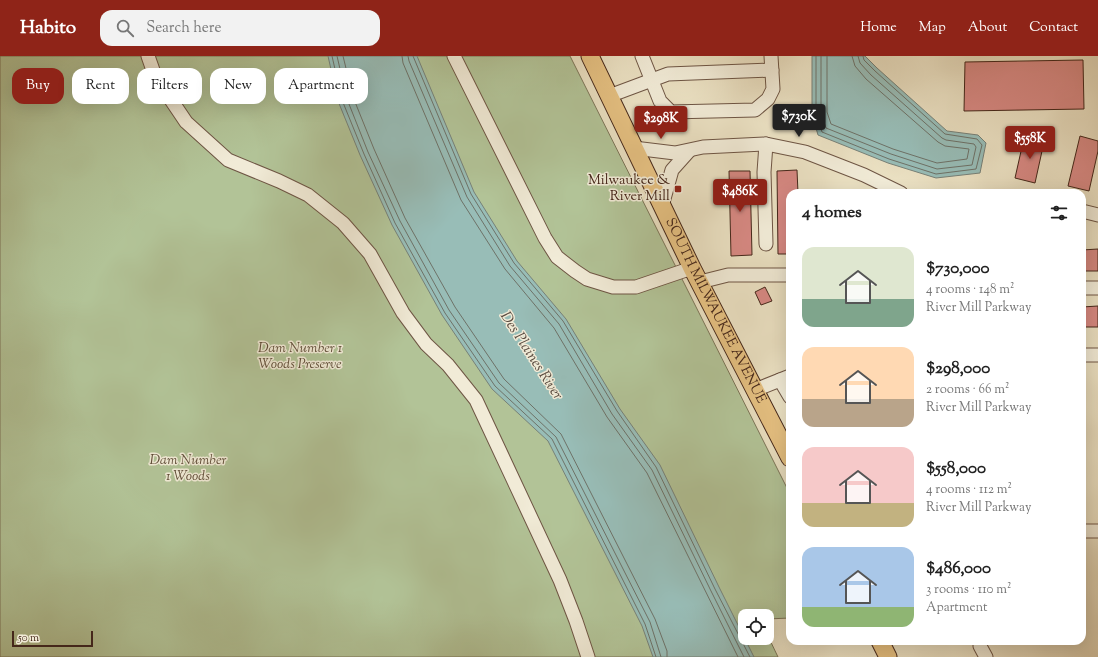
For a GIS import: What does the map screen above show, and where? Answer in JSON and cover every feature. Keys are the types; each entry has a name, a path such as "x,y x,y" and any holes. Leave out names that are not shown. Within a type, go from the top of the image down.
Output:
{"main road":[{"name":"SOUTH MILWAUKEE AVENUE","path":"590,56 696,275 786,450"},
{"path":"882,645 888,657"}],"street":[{"path":"148,56 154,76 186,122 228,160 308,195 343,223 370,254 403,313 426,344 448,365 476,400 556,573 576,621 588,657"},
{"path":"454,56 545,238 558,257 587,279 613,287 636,287 696,275 786,275"},
{"path":"642,56 660,101 671,112 755,110 768,99 773,89 771,56"},
{"path":"609,96 651,79 668,74 772,70"},
{"path":"634,148 675,153 703,147 766,144 805,152 864,175 893,189"},
{"path":"766,144 764,172 766,244"},
{"path":"662,206 672,170 689,150"},
{"path":"1086,212 1098,215"},
{"path":"1086,288 1098,288"},
{"path":"1086,355 1098,355"},
{"path":"755,390 785,378"},
{"path":"1086,531 1098,531"}],"green space":[{"name":"Dam Number 1 Woods Preserve","path":"0,56 570,56 786,486 786,618 774,619 774,609 738,609 738,645 772,645 778,657 0,657"}],"water":[{"name":"Des Plaines River","path":"328,56 417,56 474,192 517,261 566,319 620,409 660,465 738,625 738,645 748,645 754,657 653,657 642,626 548,441 492,389 442,315 392,225 360,155 339,104 368,104 368,68 331,68"},
{"path":"812,56 865,56 947,131 978,135 986,143 980,173 936,178 888,163 818,135 812,114"}],"building":[{"path":"1083,60 1084,109 964,111 965,62"},
{"path":"1080,136 1098,141 1098,151 1089,191 1086,189 1068,186"},
{"path":"1024,138 1044,142 1035,183 1015,178"},
{"path":"797,170 798,189 786,189 786,254 778,254 777,171"},
{"path":"729,171 750,171 752,255 731,256"},
{"path":"1098,249 1098,271 1086,271 1086,250"},
{"path":"765,287 772,301 761,305 755,292"},
{"path":"1098,306 1098,327 1086,327 1086,307"}],"place":[{"name":"Milwaukee & River Mill","path":"678,189"}],"park label":[{"name":"Dam Number 1 Woods","path":"188,470"}]}
